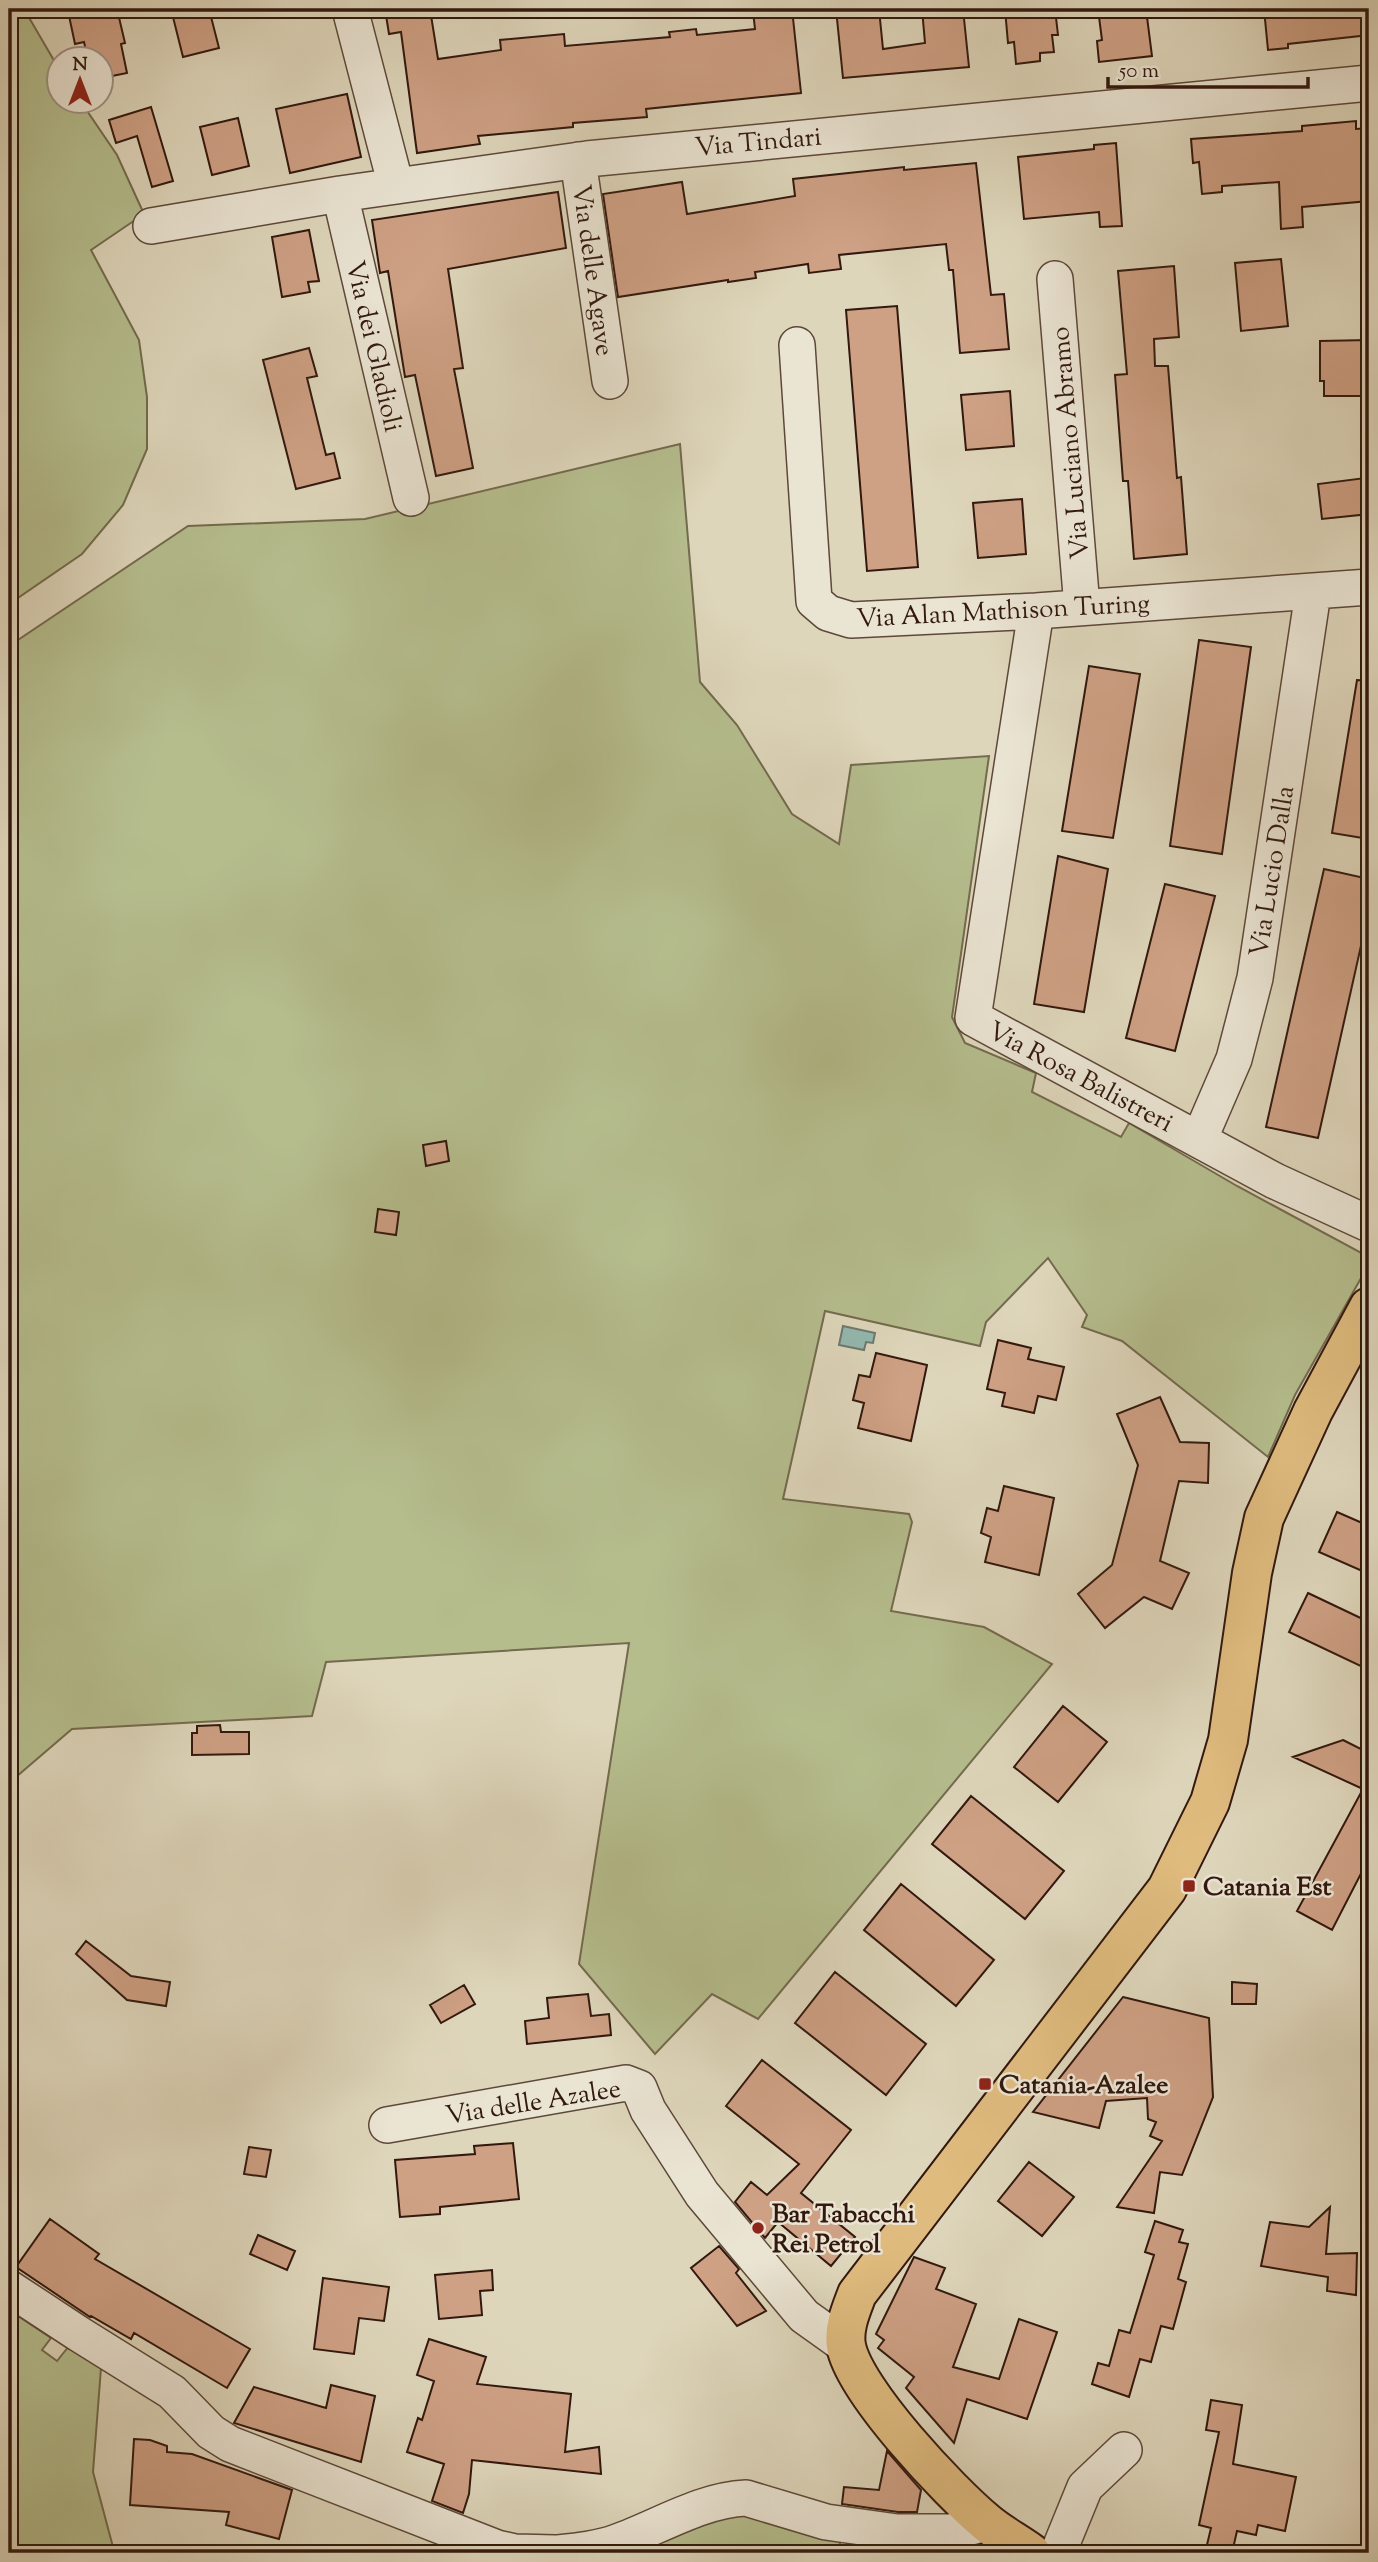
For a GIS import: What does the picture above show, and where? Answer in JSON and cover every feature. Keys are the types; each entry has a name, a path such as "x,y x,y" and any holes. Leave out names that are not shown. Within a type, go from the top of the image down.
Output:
{"main road":[{"path":"1031,2553 987,2523 918,2453 878,2404 855,2368 846,2346 847,2320 858,2294 1167,1889 1210,1802 1228,1740 1252,1573 1264,1518 1313,1411 1369,1307"}],"street":[{"path":"350,9 396,186"},
{"name":"Via Tindari","path":"151,226 340,194 578,160 1369,83"},
{"name":"Via delle Agave","path":"578,160 610,380"},
{"name":"Via dei Gladioli","path":"340,194 411,498"},
{"name":"Via Luciano Abramo","path":"1055,279 1082,607"},
{"name":"Via Alan Mathison Turing","path":"797,345 814,601 828,613 851,620 1036,611 1369,587"},
{"name":"Via Lucio Dalla","path":"1199,1140 1234,1059 1255,978 1312,593"},
{"name":"Via Rosa Balistreri","path":"1036,611 973,1018 1275,1181 1369,1224"},
{"name":"Via delle Azalee","path":"387,2125 626,2083 639,2088 648,2110 702,2194 804,2316 846,2346"},
{"path":"9,2288 172,2392 211,2432 230,2444 515,2552 556,2553 613,2543 709,2504 730,2499 747,2498 846,2526 897,2532 950,2532 987,2523"},
{"path":"1058,2553 1085,2487 1124,2450"}],"green space":[{"path":"9,9 24,9 46,47 46,116 91,116 117,155 144,214 91,250 139,340 147,397 147,449 123,505 82,554 9,604"},
{"path":"680,444 700,682 737,725 792,814 839,844 851,765 989,756 952,1017 965,1043 1036,1073 1032,1092 1121,1137 1129,1123 1237,1186 1369,1257 1369,1264 1295,1395 1268,1457 1122,1341 1082,1327 1087,1315 1048,1258 986,1322 980,1346 825,1311 783,1499 909,1514 912,1522 891,1611 984,1627 1052,1664 758,2019 712,1994 655,2054 579,1964 629,1643 326,1662 312,1716 72,1729 9,1783 9,646 188,526 365,519"},
{"path":"9,2310 51,2338 42,2350 57,2361 69,2346 101,2368 93,2472 113,2547 137,2553 9,2553"},
{"path":"739,2512 838,2539 844,2553 632,2553 714,2518"}],"water":[{"path":"843,1326 875,1333 873,1343 866,1342 864,1350 839,1345"}],"building":[{"path":"117,9 125,43 121,44 127,73 116,75 116,46 85,46 84,42 75,44 68,11"},
{"path":"171,9 209,9 219,48 183,57"},
{"path":"385,9 430,9 438,59 501,50 500,40 564,34 565,46 670,37 669,32 696,29 697,35 755,29 753,11 792,9 801,93 646,109 647,117 573,123 573,127 478,136 480,144 417,153 401,32 389,34"},
{"path":"836,9 879,9 883,49 925,43 922,9 963,9 969,67 843,78"},
{"path":"1005,9 1055,9 1058,35 1052,35 1054,52 1040,53 1040,61 1016,64 1014,42 1008,43"},
{"path":"1098,9 1146,9 1152,56 1099,62 1097,41 1102,40"},
{"path":"1264,9 1369,9 1369,35 1288,44 1288,48 1268,50"},
{"path":"347,94 361,157 290,173 276,109"},
{"path":"151,107 173,181 152,187 137,136 116,143 109,120"},
{"path":"238,118 249,166 212,175 200,127"},
{"path":"1356,121 1356,129 1369,128 1369,201 1302,207 1303,227 1281,229 1279,182 1222,186 1222,192 1202,194 1199,162 1193,163 1191,139 1302,131 1302,126"},
{"path":"1116,143 1122,226 1100,227 1099,212 1024,219 1018,157 1094,149 1094,145"},
{"path":"976,163 991,295 1004,294 1009,349 960,353 953,270 949,270 946,244 839,255 841,269 809,273 808,264 755,272 756,278 618,297 603,194 682,182 687,214 795,196 793,179 904,167 904,170"},
{"path":"558,192 566,248 448,269 463,368 454,369 473,468 436,476 415,375 405,377 388,271 380,273 372,220"},
{"path":"309,230 319,281 308,282 310,292 282,297 272,237"},
{"path":"1281,259 1288,326 1241,331 1235,263"},
{"path":"1174,266 1179,337 1154,339 1155,366 1168,366 1177,478 1181,477 1187,554 1134,559 1128,481 1123,481 1115,375 1127,374 1118,271"},
{"path":"897,306 918,567 867,571 846,310"},
{"path":"1369,340 1369,396 1324,396 1324,381 1320,381 1320,341"},
{"path":"309,348 317,376 307,378 326,455 334,453 340,478 296,489 263,360"},
{"path":"1010,391 1014,446 966,450 961,395"},
{"path":"1365,478 1369,514 1322,519 1318,484"},
{"path":"1022,499 1026,554 978,558 973,503"},
{"path":"1199,640 1251,647 1222,854 1170,846"},
{"path":"1089,666 1140,674 1113,838 1062,831"},
{"path":"1357,680 1369,681 1369,839 1332,833"},
{"path":"1058,856 1108,869 1084,1012 1034,1004"},
{"path":"1324,869 1369,879 1369,910 1318,1138 1266,1127"},
{"path":"1165,884 1215,896 1175,1051 1126,1038"},
{"path":"446,1141 449,1161 426,1166 423,1145"},
{"path":"378,1209 399,1212 396,1235 375,1232"},
{"path":"998,1340 1031,1348 1028,1359 1064,1367 1056,1400 1038,1396 1034,1413 1002,1406 1005,1393 987,1389"},
{"path":"876,1353 927,1365 911,1441 858,1428 864,1403 853,1400 859,1375 870,1377"},
{"path":"1160,1397 1180,1442 1209,1443 1208,1483 1179,1481 1160,1561 1189,1573 1172,1609 1144,1597 1105,1628 1078,1594 1112,1565 1138,1465 1117,1414"},
{"path":"1004,1486 1054,1498 1039,1575 985,1562 991,1537 981,1533 987,1508 998,1511"},
{"path":"1337,1512 1369,1526 1369,1574 1319,1552"},
{"path":"1308,1593 1369,1622 1369,1670 1289,1632"},
{"path":"1063,1706 1107,1742 1058,1802 1014,1767"},
{"path":"220,1725 221,1732 249,1732 249,1754 192,1755 192,1733 197,1733 197,1726"},
{"path":"1343,1740 1369,1753 1369,1858 1332,1930 1297,1911 1363,1789 1293,1757"},
{"path":"971,1796 1064,1871 1025,1919 932,1844"},
{"path":"901,1884 994,1960 956,2006 864,1930"},
{"path":"86,1941 131,1976 170,1982 166,2006 127,2000 76,1954"},
{"path":"835,1972 926,2044 886,2095 795,2023"},
{"path":"1232,1982 1257,1984 1256,2004 1232,2004"},
{"path":"464,1985 475,2004 441,2023 430,2005"},
{"path":"588,1994 591,2016 609,2014 611,2035 527,2044 525,2021 549,2018 547,1998"},
{"path":"1123,1997 1209,2018 1213,2097 1182,2175 1160,2172 1154,2213 1117,2207 1162,2141 1150,2136 1156,2122 1148,2119 1147,2098 1106,2101 1099,2128 1033,2112"},
{"path":"762,2060 851,2130 801,2193 855,2237 831,2266 778,2222 765,2238 735,2202 751,2182 767,2195 799,2164 726,2106"},
{"path":"513,2143 519,2199 440,2207 440,2214 400,2217 395,2160 475,2154 474,2146"},
{"path":"249,2147 271,2150 266,2177 244,2174"},
{"path":"1029,2162 1074,2197 1042,2236 998,2201"},
{"path":"1330,2207 1326,2254 1357,2253 1356,2295 1327,2291 1328,2277 1261,2266 1270,2222 1309,2227"},
{"path":"50,2219 99,2254 95,2259 250,2349 227,2388 134,2333 131,2339 90,2317 16,2267"},
{"path":"1155,2221 1183,2230 1179,2242 1188,2244 1178,2279 1186,2282 1173,2329 1161,2326 1151,2362 1140,2359 1129,2397 1092,2384 1098,2363 1109,2366 1119,2330 1130,2333 1154,2255 1145,2252"},
{"path":"258,2235 295,2251 287,2270 250,2254"},
{"path":"719,2246 739,2269 736,2273 766,2311 737,2326 691,2268"},
{"path":"914,2257 945,2268 936,2289 976,2304 953,2367 999,2379 1019,2319 1057,2332 1027,2419 967,2399 954,2443 906,2388 914,2377 878,2348 884,2340 876,2334"},
{"path":"492,2270 493,2290 480,2291 482,2315 439,2319 435,2275"},
{"path":"323,2278 389,2287 384,2321 359,2318 354,2354 314,2349"},
{"path":"429,2339 486,2357 477,2384 571,2394 565,2452 599,2447 601,2474 472,2460 469,2494 463,2513 432,2501 444,2464 407,2452 418,2418 422,2420 434,2381 417,2375"},
{"path":"331,2385 375,2396 361,2462 234,2423 254,2387 326,2408"},
{"path":"1211,2400 1242,2405 1233,2464 1296,2477 1285,2531 1258,2525 1256,2535 1237,2531 1232,2553 1206,2549 1211,2528 1199,2525 1219,2432 1206,2430"},
{"path":"134,2439 150,2440 167,2446 167,2452 192,2454 292,2490 279,2539 226,2525 229,2512 130,2505"},
{"path":"887,2451 921,2490 917,2512 842,2504 844,2487 879,2490"}],"place":[{"name":"Catania Est","path":"1189,1886"},
{"name":"Catania-Azalee","path":"985,2084"},
{"name":"Bar Tabacchi Rei Petrol","path":"758,2228"}]}
